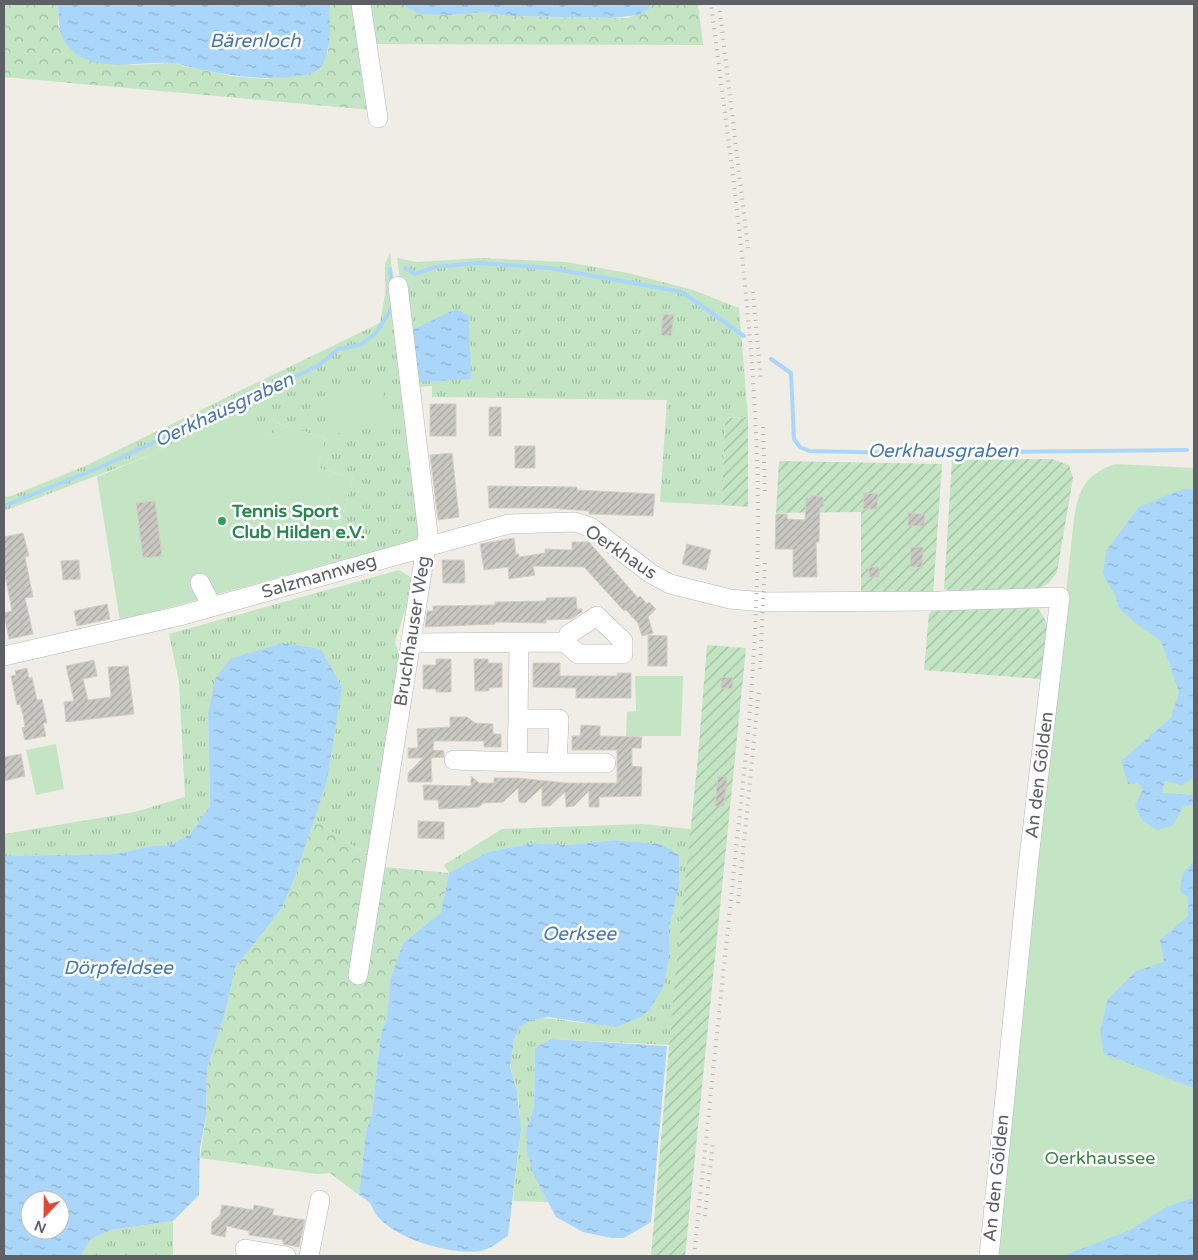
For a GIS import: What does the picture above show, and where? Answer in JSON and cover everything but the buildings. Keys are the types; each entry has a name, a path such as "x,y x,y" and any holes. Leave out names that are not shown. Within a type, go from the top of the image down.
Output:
{"street":[{"path":"361,4 378,118"},
{"name":"Bruchhauser Weg","path":"358,975 428,534 398,286"},
{"name":"Oerkhaus","path":"426,546 509,524 575,522 590,527 650,573 670,584 703,593 756,602"},
{"name":"Salzmannweg","path":"4,656 121,631 426,546"},
{"path":"200,583 212,607"},
{"name":"An den Gölden","path":"756,602 939,601 1060,597 1030,858 989,1256"},
{"path":"411,642 565,642"},
{"path":"517,762 519,643"},
{"path":"518,719 558,719 557,763"},
{"path":"454,760 606,763"},
{"path":"309,1256 320,1200"},
{"path":"245,1249 286,1256"}],"green space":[{"path":"4,4 58,4 58,26 79,56 88,59 134,65 171,63 231,76 266,79 315,72 328,52 330,4 405,4 406,7 452,15 485,12 507,16 628,18 649,9 650,4 698,4 703,45 374,44 372,110 4,77"},
{"path":"390,253 423,533 417,543 328,564 353,478 318,468 325,438 277,423 273,435 241,427 233,413 148,456 4,511 4,497 11,496 85,466 380,323 385,295 385,264"},
{"path":"397,258 416,262 481,258 566,262 628,273 693,290 739,308 748,417 725,418 722,505 660,502 667,400 432,397 432,386 415,387"},
{"path":"381,384 390,423 331,435 323,396"},
{"name":"Tennis Sport Club Hilden e.V.","path":"233,413 242,427 273,435 277,423 325,438 318,468 353,478 328,564 120,621 97,477 148,456"},
{"path":"748,417 748,507 722,505 725,418"},
{"path":"1052,459 1069,465 1073,478 1057,572 1049,583 1036,590 951,591 944,589 952,460"},
{"path":"779,461 942,464 933,595 861,596 861,512 776,513"},
{"name":"Oerkhaussee","path":"1116,464 1194,468 1194,1256 996,1256 1074,518 1078,499 1086,483 1097,472"},
{"path":"399,570 415,580 395,642 401,660 371,858 314,819 327,781 332,748 208,715 210,806 190,834 168,846 152,846 116,854 4,856 4,834 135,812 185,797 179,682 169,634"},
{"path":"1038,608 1049,626 1044,676 1040,679 924,670 929,613 935,610"},
{"path":"707,645 746,648 685,1256 651,1256 673,1000 698,757"},
{"path":"635,676 683,676 681,736 626,736 627,712 636,711"},
{"path":"56,744 64,789 36,795 26,750"},
{"path":"314,819 384,867 449,873 441,912 403,943 390,980 387,1017 381,1033 372,1114 366,1131 359,1195 330,1173 317,1174 200,1158 206,1116 207,1069 225,1013 235,968 282,908 295,877"},
{"path":"642,824 691,829 669,1045 551,1039 535,1048 534,1108 526,1130 533,1174 548,1202 513,1201 520,1118 516,1085 511,1065 517,1031 533,1019 550,1018 585,1023 669,957 669,928 660,844 614,840 568,845 533,843 488,852 449,873 444,865 502,829"},
{"path":"173,1221 173,1256 81,1256 90,1240 110,1230"}],"water":[{"name":"Bärenloch","path":"58,4 330,4 328,48 323,64 318,70 308,74 285,77 261,78 238,76 173,63 98,63 76,54 66,44 61,32"},
{"path":"405,4 650,4 649,9 639,15 611,18 507,16 485,12 452,15 421,14 406,7"},
{"path":"456,309 469,316 471,379 417,382 410,331"},
{"path":"1182,489 1194,490 1194,777 1182,785 1165,781 1162,793 1194,795 1194,804 1183,807 1172,826 1157,830 1142,820 1135,805 1143,789 1138,783 1128,784 1121,761 1171,718 1179,692 1161,641 1134,622 1119,608 1116,597 1103,574 1106,551 1139,507"},
{"name":"Dörpfeldsee","path":"282,643 321,649 342,687 327,781 295,877 282,908 235,968 225,1013 207,1069 206,1116 200,1148 199,1195 173,1221 110,1230 90,1240 81,1256 4,1256 4,856 116,854 152,846 168,846 190,834 210,806 208,715 215,679 230,659"},
{"name":"Oerksee","path":"614,840 660,844 679,855 679,885 669,928 669,957 664,986 650,1009 641,1017 616,1027 548,1017 529,1021 519,1028 514,1040 510,1067 517,1091 521,1129 508,1236 484,1250 469,1252 440,1248 398,1233 378,1217 370,1203 359,1195 366,1131 372,1114 381,1033 387,1017 390,980 403,943 441,912 449,873 488,852 533,843 568,845"},
{"path":"1194,861 1194,1088 1104,1054 1100,1032 1107,1000 1136,971 1164,962 1160,940 1188,916 1188,897 1180,891 1183,873"},
{"path":"551,1039 667,1046 651,1222 624,1238 612,1238 583,1232 556,1217 533,1174 527,1151 526,1130 534,1108 535,1048"},
{"name":"Oerkhaussee","path":"1194,1198 1194,1256 1063,1256 1130,1230 1168,1206"}],"waterway":[{"name":"Oerkhausgraben","path":"405,268 415,274 435,267 478,263 550,268 682,292 744,336"},
{"name":"Oerkhausgraben","path":"390,269 392,284"},
{"name":"Oerkhausgraben","path":"4,506 103,466 318,366 338,349 360,345 376,333 393,306"},
{"name":"Oerkhausgraben","path":"771,359 791,373 794,439 800,447 809,451 906,453 1187,450"}],"railway":[{"path":"694,1256 748,734 758,548 756,436 749,327 738,219 711,4"},
{"path":"719,4 748,248"},
{"path":"753,292 761,382"},
{"path":"763,427 765,494"},
{"path":"760,669 765,562"},
{"path":"738,903 759,689"},
{"path":"705,1216 713,1142"}],"place":[{"name":"Tennis Sport Club Hilden e.V.","path":"222,521"}]}
